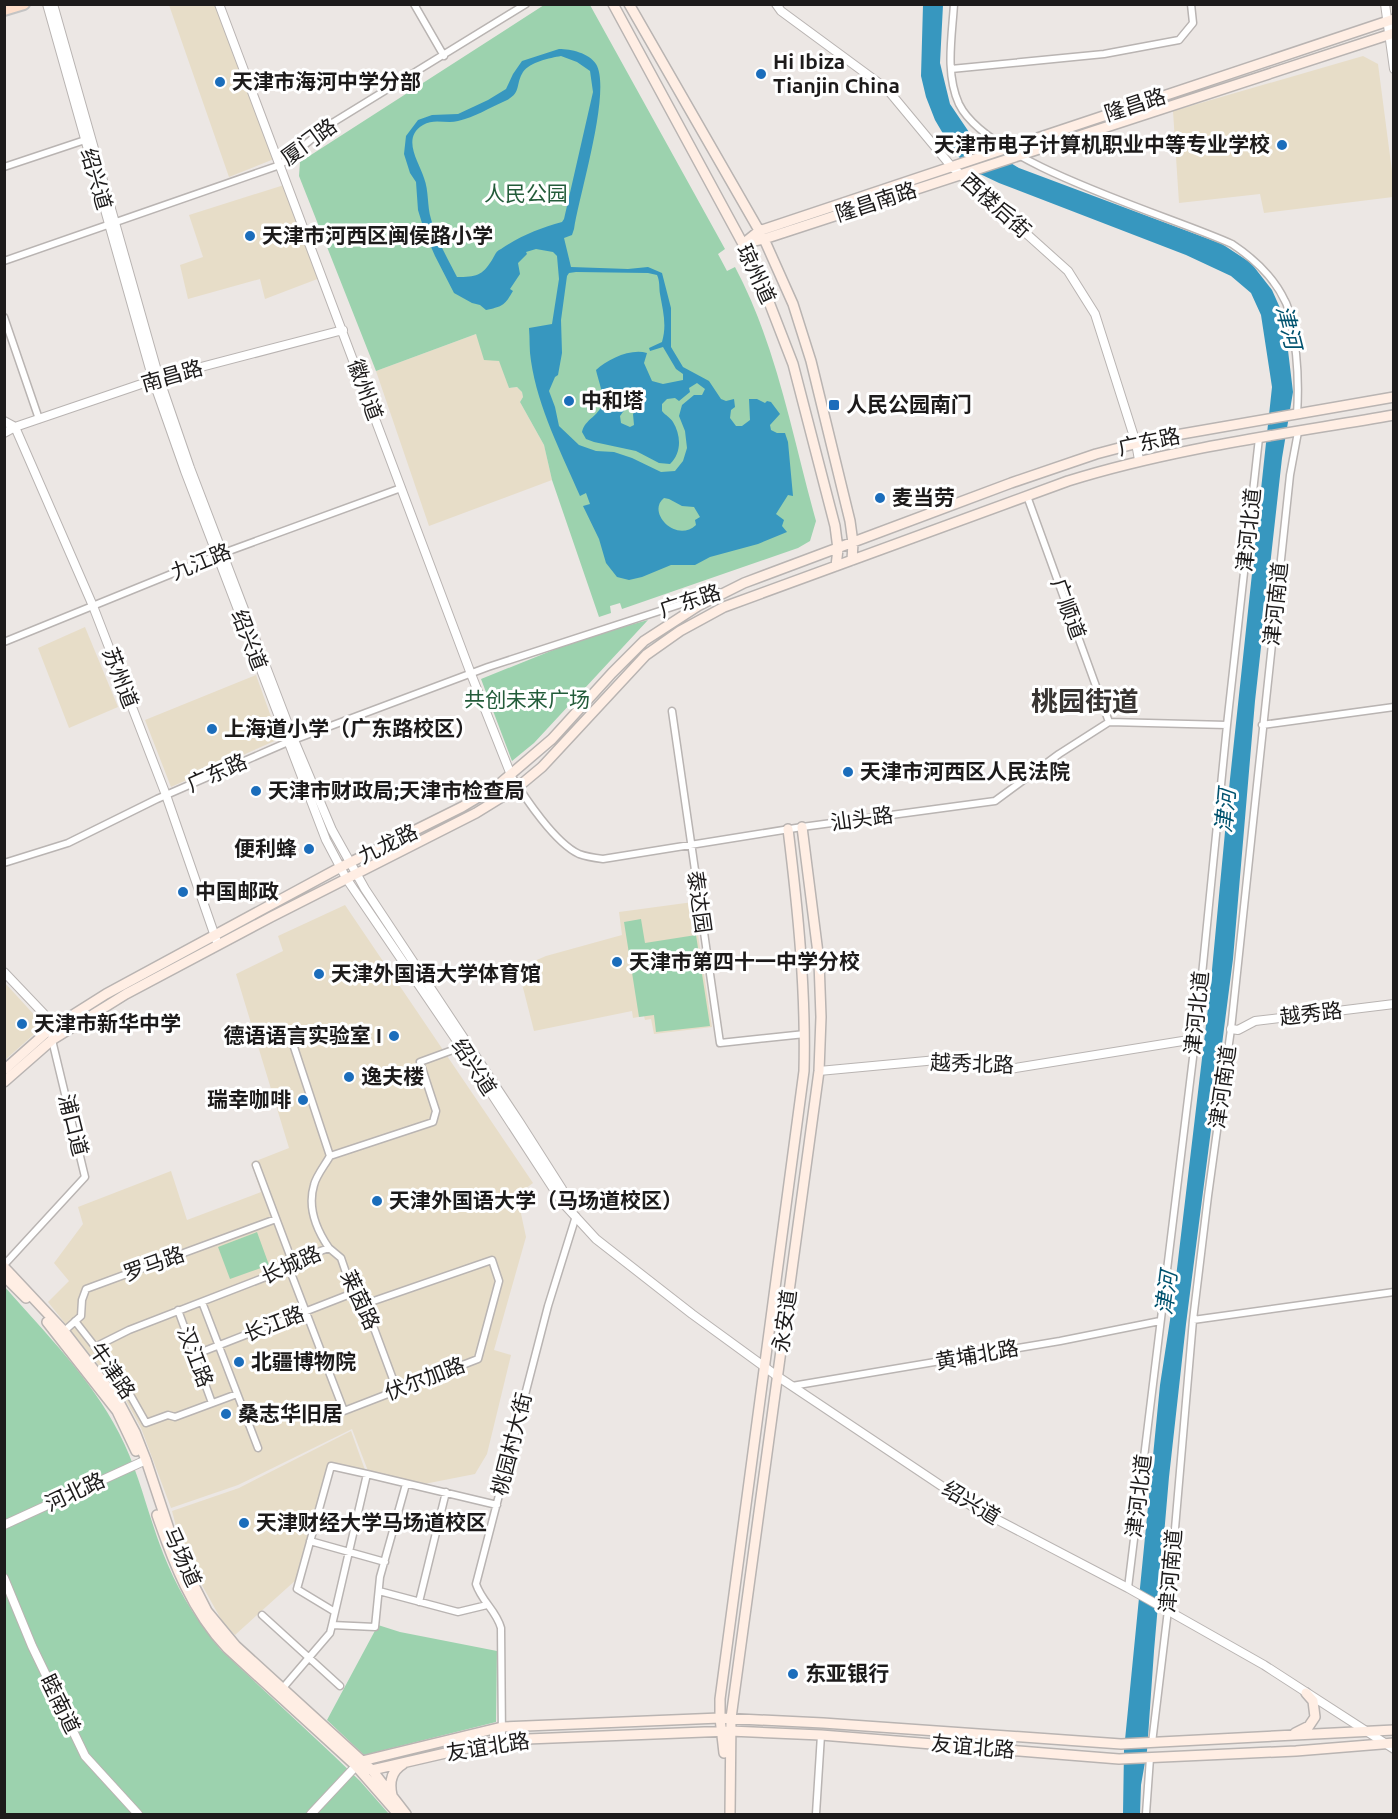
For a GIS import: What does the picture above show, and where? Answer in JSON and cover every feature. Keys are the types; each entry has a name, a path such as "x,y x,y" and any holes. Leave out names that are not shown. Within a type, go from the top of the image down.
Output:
{"main road":[{"path":"4,10 24,4"},
{"name":"琼州道","path":"613,4 743,243 771,305 793,364 835,526 838,549 836,566"},
{"name":"琼州道","path":"629,4 764,239 793,304 803,332 850,521 853,543"},
{"name":"隆昌路","path":"743,243 759,231 1390,20"},
{"name":"隆昌路","path":"1014,157 1391,33"},
{"name":"隆昌南路","path":"743,243 764,239 1014,157"},
{"name":"广东路","path":"744,584 1055,467 1136,443 1394,397"},
{"name":"广东路","path":"741,600 1068,481 1139,460 1394,415"},
{"path":"852,560 853,543"},
{"name":"九龙路","path":"4,1070 49,1030 106,994 349,862 462,807 511,775 552,739 644,641 698,606 744,584"},
{"name":"九龙路","path":"4,1082 52,1040 126,994 346,878 476,813 518,787 562,746 624,676 646,655 702,618 741,600"},
{"name":"永安道","path":"724,1815 726,1732 731,1718 819,1071 821,1017 819,961 802,827"},
{"name":"永安道","path":"730,1815 726,1732 720,1718 720,1699 804,1071 803,968 799,913 788,830"},
{"name":"马场道","path":"4,1266 62,1334 117,1411 143,1461 176,1550 207,1611 236,1646 359,1764 398,1815"},
{"name":"马场道","path":"4,1276 62,1334"},
{"name":"马场道","path":"143,1461 169,1549 181,1577 213,1633 226,1648 359,1764"},
{"path":"1289,1735 1305,1729 1315,1718 1313,1701 1305,1693"},
{"name":"友谊北路","path":"359,1764 502,1727 720,1718 1121,1744 1152,1743"},
{"path":"1152,1743 1394,1730"},
{"name":"友谊北路","path":"359,1764 372,1770 502,1740 726,1732 821,1735 1119,1759 1391,1745"},
{"path":"394,1800 390,1781 393,1772 407,1762"},
{"path":"372,1770 406,1815"}],"street":[{"name":"绍兴道","path":"47,4 85,141 113,224"},
{"name":"绍兴道","path":"53,4 156,379 185,471 221,554 326,840 339,868 461,1047 553,1188 597,1239 692,1314 777,1376 973,1507 1128,1588 1264,1665 1305,1693 1391,1745"},
{"name":"徽州道","path":"219,4 511,775"},
{"path":"414,4 444,56"},
{"name":"厦门路","path":"4,261 280,165 329,125 526,4"},
{"name":"西楼后街","path":"776,4 781,11 887,88 954,165 1062,265 1095,314 1136,443 1139,460"},
{"path":"954,4 952,84 960,106 981,129 1014,157 1217,237 1251,257 1286,302 1294,335 1299,376 1297,415"},
{"path":"951,69 1104,54 1179,40 1193,23 1191,4"},
{"path":"1385,4 1390,20 1394,69"},
{"path":"4,167 85,141"},
{"path":"4,317 39,419"},
{"name":"南昌路","path":"4,433 15,427 156,379 343,330"},
{"path":"4,421 15,427"},
{"name":"苏州道","path":"15,427 93,606 166,795 218,945"},
{"name":"津河南道","path":"1152,1743 1168,1611 1193,1320 1290,475 1298,432"},
{"name":"津河北道","path":"1128,1588 1195,1039 1259,438"},
{"name":"九江路","path":"4,642 221,554 401,488"},
{"name":"广顺道","path":"1027,496 1109,722"},
{"name":"广东路","path":"4,863 68,843 166,795 291,741 471,674 744,584"},
{"path":"1262,725 1394,707"},
{"name":"泰达园","path":"672,711 720,1043 805,1034"},
{"path":"1109,722 1227,725"},
{"name":"汕头路","path":"511,775 538,815 561,840 580,854 603,859 802,827 995,801 1059,754 1109,722"},
{"name":"绍兴道","path":"291,741 349,862 562,1189 576,1216"},
{"name":"浦口道","path":"4,972 44,1014 85,1177 4,1266"},
{"name":"越秀路","path":"1228,1029 1238,1030 1255,1021 1394,1004"},
{"name":"越秀北路","path":"819,1071 937,1060 1003,1070 1195,1039"},
{"path":"293,1044 330,1156 433,1122 436,1111 420,1062 461,1047"},
{"name":"长城路","path":"95,1347 129,1330 289,1268 292,1261 329,1248 318,1233 311,1208 314,1184 330,1156"},
{"path":"256,1165 292,1261"},
{"name":"桃园村大街","path":"502,1740 501,1628 497,1615 480,1596 476,1584 548,1306 576,1216"},
{"name":"罗马路","path":"62,1334 81,1316 82,1300 86,1289 276,1219"},
{"name":"莱茵路","path":"329,1248 341,1258 353,1293 365,1304 397,1390"},
{"name":"伏尔加路","path":"306,1312 344,1411 478,1359 499,1281 492,1260 365,1304"},
{"path":"289,1268 306,1312"},
{"path":"1193,1320 1394,1292"},
{"name":"长江路","path":"194,1355 353,1293"},
{"path":"202,1302 258,1448"},
{"name":"汉江路","path":"177,1311 212,1403"},
{"name":"牛津路","path":"75,1321 124,1384 146,1423 168,1415 175,1418 212,1403"},
{"name":"黄埔北路","path":"792,1386 1060,1341 1160,1321"},
{"path":"212,1403 237,1394"},
{"name":"河北路","path":"4,1524 143,1461"},
{"path":"335,1612 297,1589 331,1466 497,1505"},
{"path":"282,1689 330,1633 367,1474"},
{"path":"332,1625 375,1627 385,1562 406,1484"},
{"path":"419,1602 446,1492"},
{"path":"310,1541 385,1562"},
{"name":"睦南道","path":"4,1578 32,1646 85,1756 138,1815"},
{"path":"379,1591 458,1612 487,1605"},
{"path":"262,1615 340,1686"},
{"path":"816,1815 821,1735"},
{"path":"1146,1815 1150,1758"},
{"path":"310,1815 359,1764"}],"shaded area":[{"name":"天津市海河中学分部","path":"169,5 215,5 274,159 229,177"},
{"name":"天津市电子计算机职业中等专业学校","path":"1363,56 1378,64 1393,179 1393,197 1264,213 1260,194 1179,203 1173,111"},
{"name":"天津市河西区闽侯路小学","path":"284,185 320,278 265,299 260,279 188,299 180,265 203,257 189,215"},
{"path":"476,334 490,359 499,361 501,364 509,388 517,387 522,392 523,397 520,402 544,445 552,480 429,526 376,371"},
{"path":"85,627 118,707 69,728 38,648"},
{"name":"上海道小学（广东路校区）","path":"256,675 279,739 171,787 145,720"},
{"name":"天津市第四十一中学分校","path":"693,902 712,1027 654,1034 651,1019 645,1020 644,1016 633,1018 632,1011 534,1031 518,968 546,956 622,935 619,912"},
{"name":"天津外国语大学（马场道校区）","path":"345,905 533,1183 517,1195 526,1237 494,1350 511,1355 487,1454 475,1474 419,1485 368,1471 352,1429 238,1485 171,1508 141,1428 124,1397 48,1302 69,1281 54,1263 83,1224 78,1207 171,1171 187,1220 261,1192 251,1163 289,1148 236,974 283,951 278,936"},
{"name":"天津市新华中学","path":"5,983 38,1019 40,1029 5,1060"},
{"name":"天津财经大学马场道校区","path":"351,1431 365,1470 330,1462 297,1579 235,1635 222,1621 198,1578 178,1534 172,1511 239,1488"}],"green space":[{"name":"人民公园","path":"544,5 590,5 725,249 718,254 727,271 735,267 750,297 773,359 816,521 810,541 798,548 622,609 620,603 610,606 611,613 599,617 552,480 544,445 520,402 523,397 522,392 517,387 509,388 499,361 484,360 476,334 376,371 299,176 300,162"},
{"name":"共创未来广场","path":"648,620 534,743 512,761 481,679 583,638"},
{"path":"641,919 645,943 696,935 710,1026 656,1032 654,1015 639,1017 624,922"},
{"path":"257,1232 269,1265 230,1279 218,1247"},
{"path":"4,1286 66,1356 108,1413 127,1449 161,1549 173,1577 206,1631 221,1650 360,1781 389,1814 5,1814"},
{"path":"378,1625 400,1632 497,1651 496,1722 364,1755 327,1720"}],"water":[{"name":"津河","path":"923,5 943,5 940,63 950,104 975,141 1019,168 1222,244 1251,263 1272,290 1284,317 1293,392 1282,458 1255,701 1233,959 1186,1324 1169,1477 1140,1814 1123,1814 1124,1750 1160,1385 1174,1294 1210,991 1272,387 1261,315 1251,293 1231,276 1186,255 999,183 980,174 955,154 935,120 921,76"},
{"path":"559,49 579,52 596,64 600,77 600,96 593,144 574,229 572,235 564,238 571,267 628,269 648,267 662,273 671,308 671,347 683,367 709,381 721,399 726,401 734,399 735,407 731,410 730,418 736,426 742,426 750,420 749,399 757,399 765,403 771,402 780,414 770,425 771,430 785,433 788,442 793,496 788,495 776,514 784,520 782,526 787,532 758,544 710,557 695,565 671,565 629,580 617,577 606,563 599,539 583,506 590,504 586,493 580,496 551,430 534,378 529,328 552,324 559,279 557,256 553,252 536,249 526,252 527,254 518,263 520,274 510,289 513,291 502,305 486,310 454,293 425,233 418,210 416,182 410,173 404,154 406,136 418,120 432,115 458,114 506,89 522,61","holes":["561,56 577,62 590,71 593,92 564,219 562,222 523,236 499,250 478,275 457,277 433,226 426,183 413,150 413,137 417,130 427,123 454,122 476,115 505,101 516,92 523,72 540,61","569,273 657,275 664,330 662,342 649,348 650,351 663,347 676,369 683,374 683,380 663,384 652,381 644,363 647,353 627,353 613,358 596,370 602,391 602,404 582,432 586,439 594,442 636,451 659,463 670,464 677,455 679,438 673,422 662,411 662,404 667,399 675,398 679,401 690,392 689,388 697,383 705,389 702,395 694,395 682,405 679,416 685,431 687,448 683,461 675,471 661,472 614,452 596,451 579,445 559,426 549,391 558,375 562,353 561,320","634,393 637,396 639,407 633,414 634,425 630,427 621,423 620,416 628,405 626,396","664,498 669,499 682,506 694,507 700,517 695,520 696,525 688,530 680,531 666,524 661,518 659,504"]}],"place":[{"name":"Hi Ibiza Tianjin China","path":"761,74"},
{"name":"天津市海河中学分部","path":"220,82"},
{"name":"天津市电子计算机职业中等专业学校","path":"1282,145"},
{"name":"天津市河西区闽侯路小学","path":"250,236"},
{"name":"中和塔","path":"569,401"},
{"name":"人民公园南门","path":"834,405"},
{"name":"麦当劳","path":"880,498"},
{"name":"上海道小学（广东路校区）","path":"212,729"},
{"name":"天津市河西区人民法院","path":"848,772"},
{"name":"天津市财政局;天津市检查局","path":"256,791"},
{"name":"便利蜂","path":"309,849"},
{"name":"中国邮政","path":"183,892"},
{"name":"天津市第四十一中学分校","path":"617,962"},
{"name":"天津外国语大学体育馆","path":"319,974"},
{"name":"天津市新华中学","path":"22,1024"},
{"name":"德语语言实验室 I","path":"394,1036"},
{"name":"逸夫楼","path":"349,1077"},
{"name":"瑞幸咖啡","path":"303,1100"},
{"name":"天津外国语大学（马场道校区）","path":"377,1201"},
{"name":"北疆博物院","path":"239,1362"},
{"name":"桑志华旧居","path":"226,1414"},
{"name":"天津财经大学马场道校区","path":"244,1523"},
{"name":"东亚银行","path":"793,1674"}],"district":[{"name":"桃园街道","path":"1085,702"}]}
